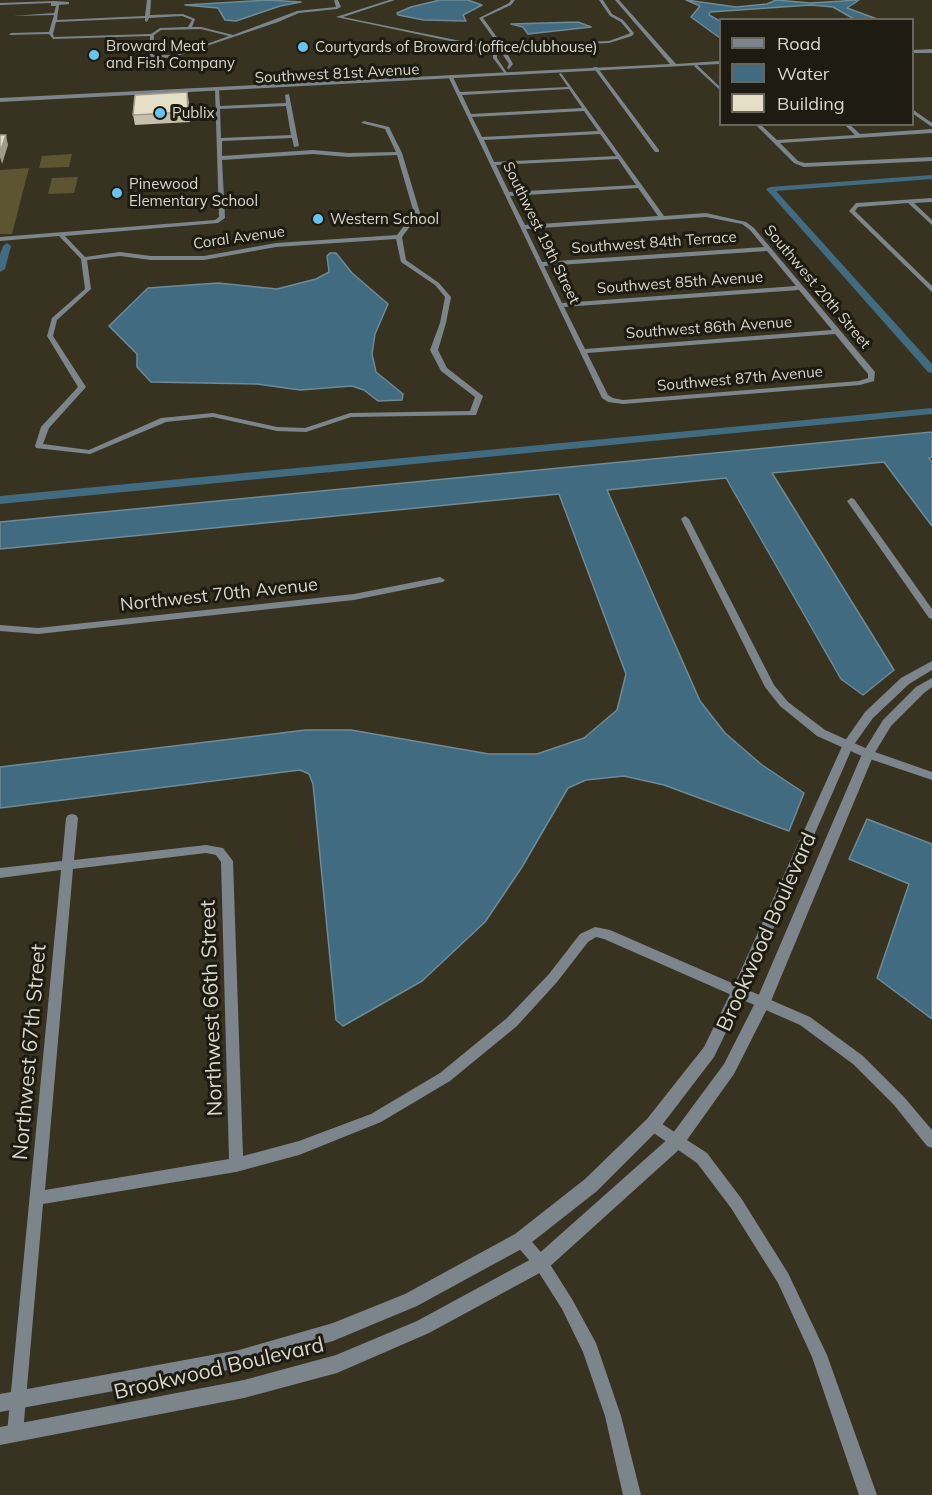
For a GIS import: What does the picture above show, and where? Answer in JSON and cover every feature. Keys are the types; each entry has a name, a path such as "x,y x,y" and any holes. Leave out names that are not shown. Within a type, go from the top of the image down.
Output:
{"street":[{"path":"148,17 149,0"},
{"path":"152,35 151,56 160,59 177,56 302,11 337,8 339,7 336,0"},
{"path":"393,0 338,17 499,51 505,54 511,64 509,71"},
{"path":"481,18 510,4 513,0"},
{"path":"486,47 493,44 508,46 609,42 630,35 632,33 622,21 611,15 602,0"},
{"path":"617,0 675,66"},
{"path":"0,4 55,4 55,18 51,33 53,38 58,39 152,35 160,29 190,27 233,36"},
{"path":"15,16 55,18 188,16 194,20 190,27"},
{"path":"481,18 493,44"},
{"path":"481,18 500,44"},
{"path":"636,21 644,23 683,65"},
{"path":"11,34 51,33"},
{"path":"654,43 664,45"},
{"path":"508,46 493,54 509,71"},
{"path":"914,51 932,49"},
{"path":"499,51 509,71"},
{"path":"496,59 503,59"},
{"name":"Southwest 81st Avenue","path":"451,78 509,71 596,70 719,63"},
{"path":"696,65 719,88"},
{"path":"596,70 657,151"},
{"name":"Southwest 81st Avenue","path":"0,105 451,78 561,74 596,70"},
{"path":"561,74 662,218"},
{"name":"Southwest 19th Street","path":"451,78 605,396 611,400"},
{"path":"711,80 719,79"},
{"path":"459,94 571,88"},
{"path":"0,239 216,222 222,218 218,91"},
{"name":"Southwest 81st Avenue","path":"0,100 218,91"},
{"path":"286,95 296,146"},
{"path":"219,108 288,104"},
{"path":"914,105 932,118"},
{"path":"469,116 586,109"},
{"path":"914,112 932,125"},
{"path":"61,235 84,260 88,289 54,319 50,336 82,387 45,427 39,446 90,452 164,420 213,415 277,429 306,430 350,415 474,413 479,396 444,369 434,350 443,323 448,297 436,284 403,261 399,237 417,213 399,153 387,128 364,123"},
{"path":"759,126 796,162 804,165 932,159"},
{"path":"848,126 860,137"},
{"path":"776,142 932,131"},
{"path":"481,139 602,132"},
{"path":"220,141 294,136"},
{"path":"221,158 313,152 348,155 399,153"},
{"path":"493,164 620,157"},
{"path":"507,194 640,186"},
{"path":"932,200 852,207 852,211 932,290"},
{"path":"909,201 932,223"},
{"name":"Southwest 20th Street","path":"662,218 706,215 733,219 752,229 872,374 871,379"},
{"path":"523,227 662,218"},
{"name":"Coral Avenue","path":"84,260 120,254 151,258 204,258 276,245 399,237"},
{"name":"Southwest 84th Terrace","path":"541,264 768,249"},
{"name":"Southwest 85th Avenue","path":"560,305 801,288"},
{"name":"Southwest 86th Avenue","path":"583,351 837,332"},
{"name":"Southwest 87th Avenue","path":"611,400 623,402 860,383 871,379"},
{"path":"851,501 932,616"},
{"path":"685,519 770,687 801,719 821,733 868,754 932,776"},
{"name":"Northwest 70th Avenue","path":"0,628 38,631 241,610 354,597 440,580"},
{"name":"Brookwood Boulevard","path":"0,1403 239,1359 333,1332 411,1300 521,1240 591,1185 653,1124 709,1052 739,991 848,745 876,708 905,681 932,665"},
{"name":"Brookwood Boulevard","path":"7,1435 244,1389 337,1364 423,1327 541,1263 676,1142 729,1069 764,1001 868,754 887,723 920,690 932,682"},
{"name":"Northwest 67th Street","path":"7,1435 18,1400 72,818"},
{"name":"Northwest 66th Street","path":"69,864 206,849 219,852 227,861 236,1165"},
{"path":"0,873 69,864"},
{"path":"38,1198 236,1165 299,1148 376,1118 445,1077 512,1022 553,978 584,938 595,932 606,934 764,1001 804,1021 858,1060 899,1101 932,1141"},
{"path":"653,1124 702,1158 736,1203 783,1278 819,1355 868,1495"},
{"path":"521,1240 541,1263 567,1304 590,1349 613,1416 632,1495"}],"shaded area":[{"path":"72,154 69,167 39,168 42,156"},
{"path":"29,168 12,234 0,234 0,170"},
{"path":"78,177 74,193 48,194 52,178"}],"water":[{"path":"268,0 301,2 280,6 236,21 225,20 218,8 185,5"},
{"path":"440,0 468,0 482,5 463,15 466,21 424,20 397,13 411,7"},
{"path":"686,0 736,7 767,4 776,0 810,3 859,0 847,8 874,18 852,18 833,7 811,5 710,12 709,15 719,20 719,37 691,17 700,6"},
{"path":"578,22 591,27 528,34 523,27 511,24"},
{"path":"330,253 336,253 352,273 388,304 375,334 372,354 376,372 403,394 402,400 378,401 364,390 352,386 300,390 257,384 151,382 137,367 137,354 109,326 148,288 218,283 277,289 316,279 329,272 327,256"},
{"path":"932,432 932,457 929,458 932,462 932,526 884,462 772,473 894,670 863,695 841,679 726,478 607,490 700,701 725,733 762,765 804,793 789,831 664,785 624,776 586,780 568,788 522,867 485,922 422,981 343,1026 336,1020 313,784 309,774 300,770 0,808 0,767 306,730 351,730 489,754 537,754 584,738 617,710 626,674 559,494 0,549 0,522"},
{"path":"867,819 932,844 932,1019 877,978 909,884 849,859"}],"building":[{"path":"187,92 188,112 133,115 135,95"},
{"path":"0,135 6,135 0,152"}],"waterway":[{"path":"932,177 770,189 932,370"},
{"path":"0,269 7,246"},
{"path":"0,500 932,411"}],"place":[{"name":"Courtyards of Broward (office/clubhouse)","path":"303,47"},
{"name":"Broward Meat and Fish Company","path":"94,55"},
{"name":"Publix","path":"160,113"},
{"name":"Pinewood Elementary School","path":"117,193"},
{"name":"Western School","path":"318,219"}]}
